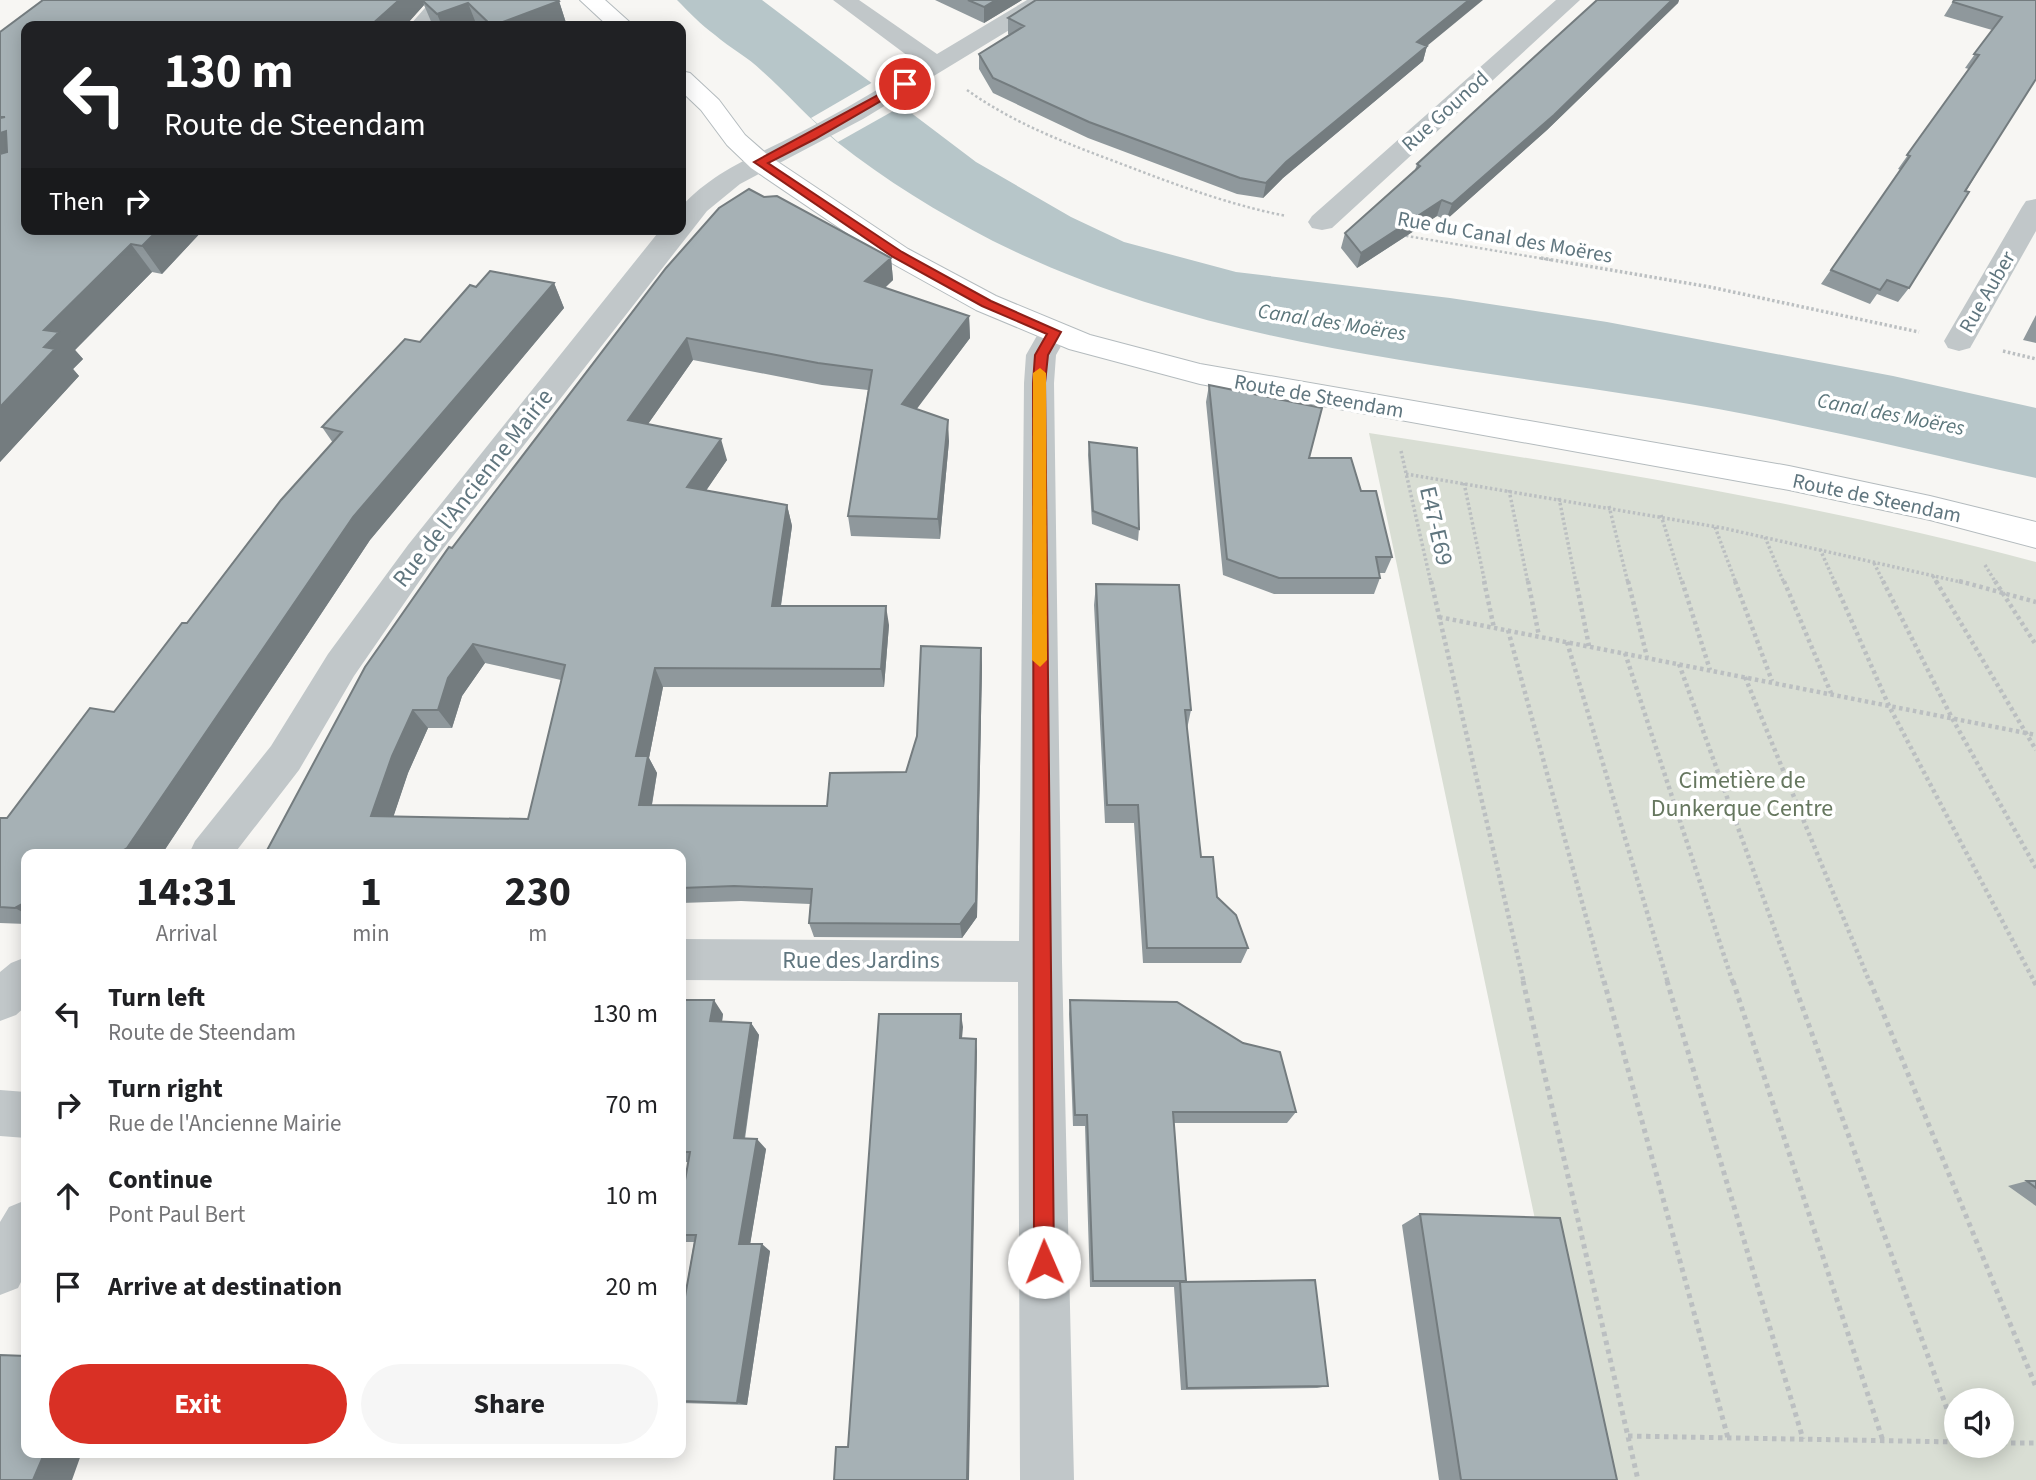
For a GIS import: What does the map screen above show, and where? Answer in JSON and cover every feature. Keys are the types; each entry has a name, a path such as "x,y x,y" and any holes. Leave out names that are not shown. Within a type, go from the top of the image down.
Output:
{"street":[{"path":"425,21 445,0"},
{"path":"591,0 616,21"},
{"path":"844,0 936,65"},
{"path":"686,217 719,184 811,137 905,84 1043,0"},
{"name":"Rue Gounod","path":"1322,222 1569,0"},
{"name":"Route de Steendam","path":"686,82 710,104 736,140 760,162 898,255 939,279 986,303 1054,332 1129,357 1212,377 1778,476 2036,535"},
{"name":"Rue Auber","path":"1959,341 2036,207"},
{"name":"Rue de l'Ancienne Mairie","path":"213,849 285,758 341,665 421,554 671,235"},
{"path":"1047,1480 1040,962 1039,383 1041,355 1054,332"},
{"name":"Rue de l'Ancienne Mairie","path":"245,849 285,758"},
{"name":"Rue des Jardins","path":"686,959 1040,962"},
{"path":"0,979 21,977"},
{"path":"0,1000 21,981"},
{"path":"0,1113 21,1115"},
{"path":"0,1270 21,1233"}],"path":[{"name":"Rue du Canal des Moëres","path":"984,103 1065,143 1220,201 1322,222 1710,287 2036,359"},
{"name":"E47-E69","path":"1399,443 1638,1480"},
{"path":"1406,474 1661,515 1820,549 2036,602"},
{"path":"1464,483 1494,628"},
{"path":"1509,490 1539,636"},
{"path":"1559,498 1589,646"},
{"path":"1609,506 1647,657"},
{"path":"1661,515 1710,670"},
{"path":"1971,518 1978,555 2036,645"},
{"path":"1715,527 1772,682"},
{"path":"1765,537 1831,694"},
{"path":"1820,549 1889,706 2036,985"},
{"path":"1874,562 1952,718 2036,868"},
{"path":"1933,576 2036,750"},
{"path":"1439,617 2036,735"},
{"path":"1508,630 1728,1438"},
{"path":"1567,642 1803,1439"},
{"path":"1625,653 1883,1441"},
{"path":"1679,664 1944,1401"},
{"path":"1745,677 2036,1387"},
{"path":"1628,1436 1944,1442"},
{"path":"2014,1443 2036,1443"}],"green space":[{"name":"Cimetière de Dunkerque Centre","path":"1369,433 1788,504 2036,562 2036,1480 1590,1480"}],"water":[{"name":"Canal des Moëres","path":"677,0 762,0 976,162 1071,217 1124,242 1236,272 1450,298 1607,322 1893,376 2036,408 2036,478 1707,407 1319,346 1153,304 1072,276 993,241 874,170 827,134 757,66 705,27"}],"pier":[{"path":"873,82 902,106 838,142 811,118"}],"building":[{"path":"43,0 398,1 376,21 21,21 21,235 153,235 142,246 131,244 44,330 59,332 44,347 55,349 0,407 0,154 7,152 6,131 0,133 0,118 5,117 0,117 0,32"},
{"path":"968,0 996,0 984,7"},
{"path":"1036,0 1469,0 1417,42 1427,46 1286,162 1266,183 1240,178 1089,122 993,78 979,54 1024,26 1008,18"},
{"path":"1597,0 1672,0 1554,115 1452,204 1442,200 1361,253 1345,233"},
{"path":"2036,0 2036,79 1965,191 1969,192 1909,288 1887,280 1880,290 1831,270 1910,156 1907,155 1979,55 1974,54 2002,17 1953,2"},
{"path":"423,1 559,1 505,21 487,21 468,3 437,14"},
{"path":"749,189 764,197 777,196 891,258 865,281 969,316 902,404 948,420 938,519 848,516 872,370 818,363 687,338 628,420 721,439 687,487 787,505 772,606 886,606 881,669 655,668 636,756 648,756 639,805 827,806 830,773 906,772 917,736 921,646 981,648 976,902 960,924 809,923 812,889 734,886 686,888 686,849 268,849 365,667 449,547 452,548 666,268 719,208","holes":["473,644 565,665 528,819 371,816 392,756 413,710 438,710 448,678"]},
{"path":"490,271 554,283 353,517 127,848 21,849 21,905 15,908 0,907 0,818 7,818 90,708 114,712 182,623 187,623 281,500 342,432 322,427 405,339 420,342 470,285 476,287"},
{"path":"1209,385 1322,408 1309,458 1351,458 1361,491 1376,491 1392,557 1376,557 1380,578 1279,578 1227,559"},
{"path":"1089,442 1137,448 1139,529 1093,511"},
{"path":"1096,584 1179,585 1191,710 1185,710 1201,857 1213,857 1217,897 1236,915 1248,948 1147,948 1138,805 1107,805"},
{"path":"686,1000 714,1000 710,1021 751,1023 734,1138 757,1139 739,1244 762,1244 737,1403 686,1401 686,1291 696,1235 686,1235 686,1175 690,1152 686,1152"},
{"path":"1070,1000 1177,1002 1243,1043 1280,1052 1296,1112 1173,1112 1186,1281 1093,1281 1087,1115 1075,1115"},
{"path":"879,1014 961,1014 960,1038 976,1039 967,1480 834,1480 836,1447 848,1447"},
{"path":"2027,1181 2036,1181 2036,1188"},
{"path":"1420,1214 1560,1218 1617,1480 1461,1480"},
{"path":"1315,1280 1328,1386 1187,1388 1180,1282"},
{"path":"0,1355 21,1356 21,1458 42,1458 33,1480 0,1480"}],"slow traffic":[{"path":"1040,373 1040,660"}],"route":[{"path":"905,84 811,137 760,162 898,255 939,279 986,303 1054,332 1041,355 1039,383 1040,962 1044,1262"}]}
